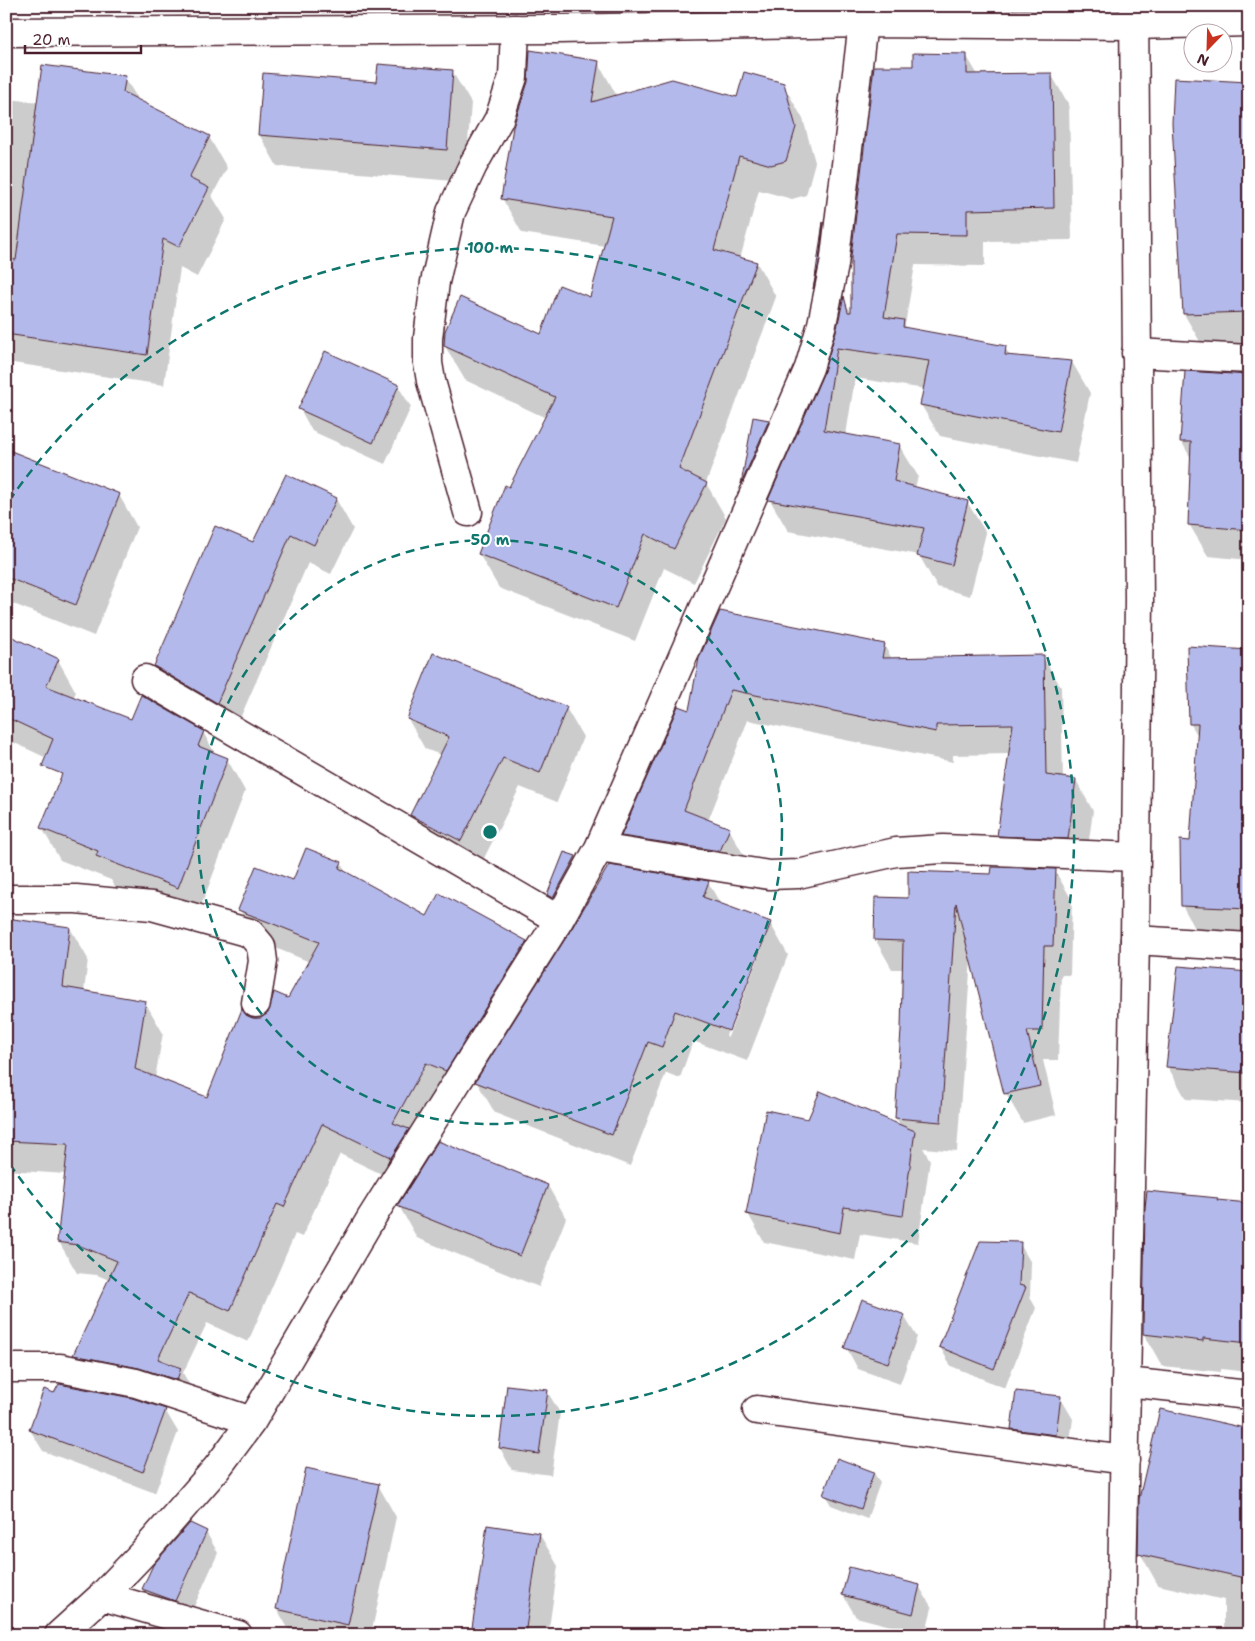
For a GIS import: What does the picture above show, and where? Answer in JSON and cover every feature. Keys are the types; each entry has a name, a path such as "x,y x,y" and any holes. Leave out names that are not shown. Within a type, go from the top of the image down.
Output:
{"street":[{"path":"1121,1635 1135,940 1139,600 1135,16"},
{"path":"6,32 515,29 1135,16 1249,22"},
{"path":"59,1635 102,1596 143,1553 217,1468 252,1422 376,1212 559,920 599,848 808,368 822,324 834,265 863,23"},
{"path":"468,512 431,381 428,362 428,338 435,282 451,212 473,165 499,119 513,77 515,29"},
{"path":"1136,353 1249,359"},
{"path":"145,679 559,920"},
{"path":"599,848 768,875 798,874 896,852 943,849 1136,857"},
{"path":"6,899 76,899 152,906 250,933 261,946 263,961 256,1003"},
{"path":"1135,940 1249,947"},
{"path":"6,1368 60,1368 136,1383 252,1422"},
{"path":"1126,1382 1249,1395"},
{"path":"758,1410 1125,1460"},
{"path":"102,1596 238,1635"}],"building":[{"path":"530,50 599,61 592,102 672,79 737,97 744,72 784,83 796,127 786,161 771,165 739,156 714,250 757,262 679,469 707,483 674,549 645,534 616,608 478,554 505,485 509,487 555,397 444,346 445,331 460,297 541,334 559,285 590,297 612,216 501,199 513,127 528,82"},
{"path":"913,53 967,54 967,74 1052,73 1054,208 967,210 967,235 897,234 884,317 904,320 903,327 1006,346 1005,355 1072,361 1058,432 920,405 929,361 837,348 824,430 900,444 894,481 968,501 952,565 917,556 924,528 768,500 823,374 837,328 844,296 848,312 851,312 851,256 874,66 913,66"},
{"path":"378,64 453,70 447,150 258,135 263,73 376,82"},
{"path":"42,65 126,76 123,92 210,136 189,178 209,188 179,247 163,239 147,355 6,334 6,276 9,259 16,260"},
{"path":"1174,78 1249,82 1249,312 1183,314 1172,123"},
{"path":"823,222 819,263 813,289 815,278"},
{"path":"325,351 399,385 373,443 298,409"},
{"path":"1185,371 1249,375 1249,530 1188,525 1191,442 1180,442"},
{"path":"753,417 769,420 741,484"},
{"path":"6,449 120,494 76,605 6,577"},
{"path":"286,474 337,498 314,545 291,534 217,703 154,666 215,526 253,542"},
{"path":"720,611 885,644 882,658 1044,655 1046,775 1076,779 1068,839 997,836 1013,724 936,725 936,732 731,690 684,810 730,828 720,851 621,836 678,706 689,710 699,658"},
{"path":"6,634 59,659 46,686 131,719 141,695 204,731 198,746 228,758 178,888 96,856 98,851 40,828 62,774 42,766 53,739 6,717"},
{"path":"1187,646 1249,650 1249,909 1181,906 1180,840 1190,841 1198,724 1189,724"},
{"path":"433,653 567,707 540,773 503,758 461,841 410,815 449,737 407,719"},
{"path":"306,848 342,862 339,868 427,916 439,893 527,941 446,1071 426,1063 393,1123 409,1129 387,1164 390,1157 322,1124 284,1207 277,1204 230,1311 189,1293 158,1359 181,1368 177,1380 139,1368 73,1355 117,1261 78,1245 57,1242 68,1144 6,1141 6,918 70,927 63,987 146,1001 135,1069 207,1097 242,1009 246,1015 253,1018 261,1018 268,1013 274,992 288,998 319,942 238,910 256,866 293,880"},
{"path":"564,852 576,856 553,898 547,895"},
{"path":"609,865 709,881 703,897 771,922 729,1031 675,1011 662,1047 648,1042 612,1135 475,1082 572,928"},
{"path":"992,867 1056,869 1053,946 1044,946 1042,1031 1027,1031 1040,1086 1004,1094 956,903 941,1122 895,1118 901,1030 903,941 874,940 875,897 908,898 908,871 991,874"},
{"path":"1178,966 1249,972 1249,1073 1166,1067"},
{"path":"820,1091 915,1131 903,1216 844,1207 840,1233 746,1214 766,1110 808,1119"},
{"path":"438,1141 548,1185 520,1256 397,1206"},
{"path":"1147,1191 1249,1203 1249,1343 1203,1338 1203,1341 1143,1334 1145,1207"},
{"path":"980,1241 1021,1242 1019,1285 1026,1287 994,1369 939,1347"},
{"path":"862,1299 905,1315 888,1363 844,1348"},
{"path":"59,1384 132,1398 166,1409 143,1472 29,1430 44,1389 54,1393"},
{"path":"507,1385 548,1390 539,1454 499,1448"},
{"path":"1016,1391 1061,1396 1056,1435 1011,1429"},
{"path":"1160,1409 1249,1429 1249,1579 1138,1554 1139,1499"},
{"path":"837,1458 874,1472 861,1509 823,1495"},
{"path":"306,1468 379,1484 348,1625 276,1609"},
{"path":"190,1523 207,1531 175,1601 142,1589 153,1565"},
{"path":"487,1525 540,1533 525,1635 471,1635"},
{"path":"849,1567 920,1585 913,1614 842,1595"}]}
